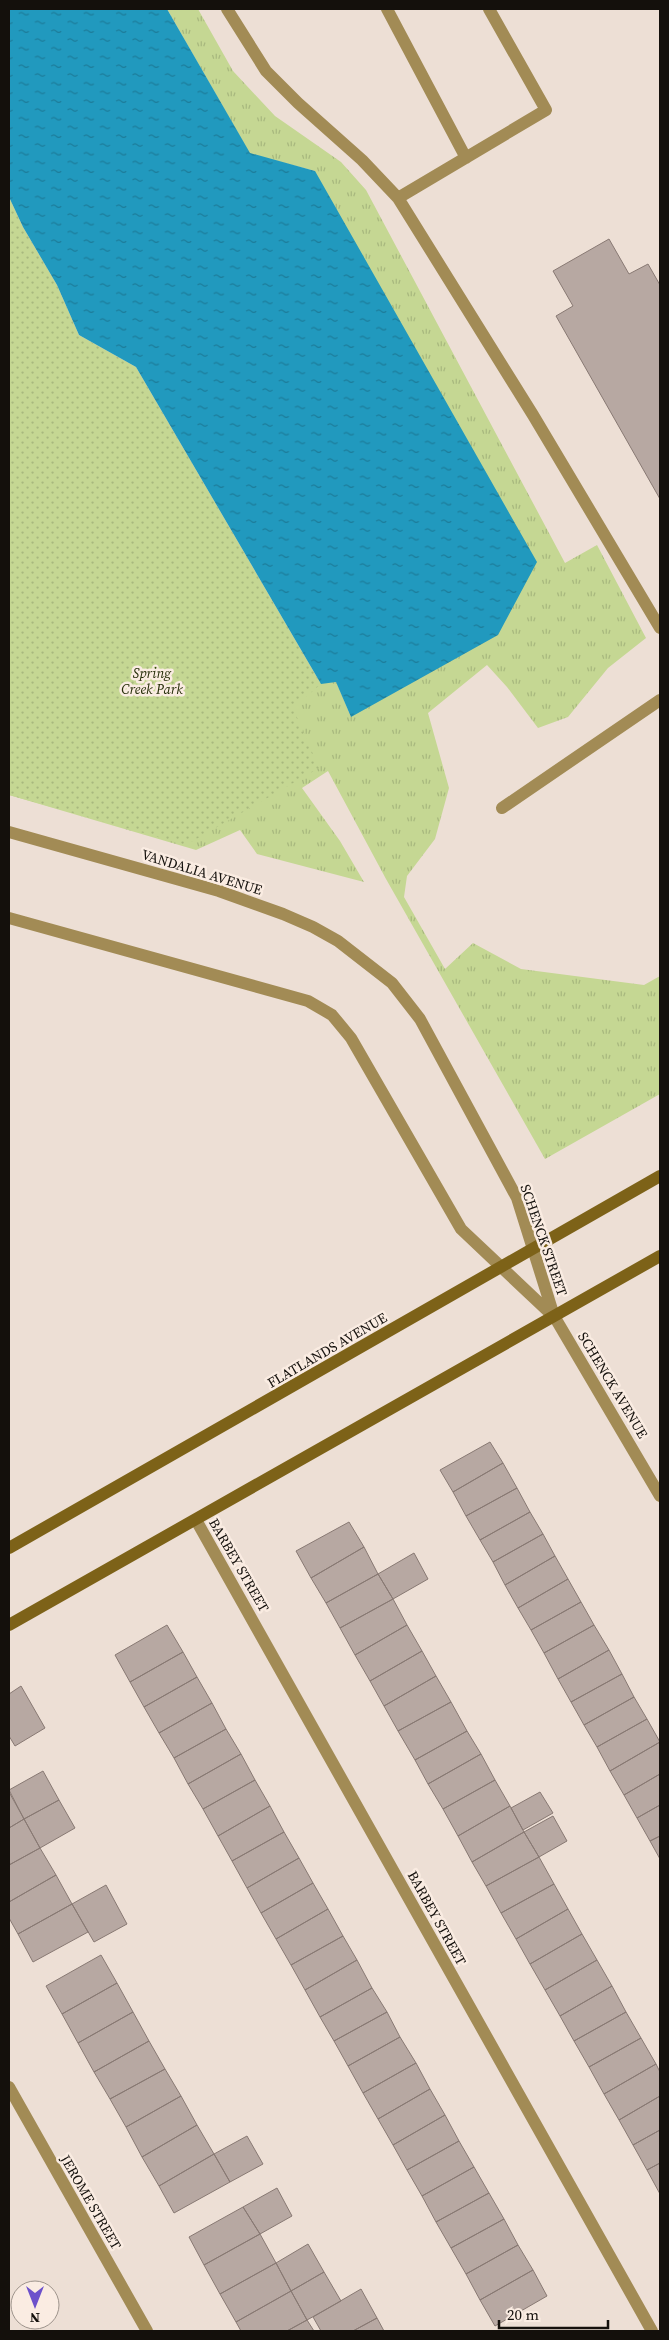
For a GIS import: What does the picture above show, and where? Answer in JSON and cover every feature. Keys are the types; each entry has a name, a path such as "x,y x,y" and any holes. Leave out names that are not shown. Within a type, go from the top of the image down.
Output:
{"main road":[{"name":"FLATLANDS AVENUE","path":"9,1548 660,1176"},
{"path":"9,1625 660,1256"}],"street":[{"path":"227,9 266,71 298,103 362,160 398,198 533,415 660,628"},
{"path":"387,9 466,158"},
{"path":"398,198 546,110 489,9"},
{"path":"502,808 660,700"},
{"name":"VANDALIA AVENUE","path":"9,832 189,882 250,902 313,927 338,941 374,968"},
{"name":"SCHENCK STREET","path":"9,918 308,1001 332,1015 341,1024 359,1052 461,1229 554,1316"},
{"name":"SCHENCK STREET","path":"374,968 406,998 432,1039 518,1198 554,1316"},
{"name":"SCHENCK AVENUE","path":"554,1316 660,1496"},
{"name":"BARBEY STREET","path":"196,1520 652,2331"},
{"name":"JEROME STREET","path":"9,2087 147,2331"}],"green space":[{"path":"167,9 198,9 233,71 275,116 341,162 366,190 565,563 597,545 646,638 608,668 568,717 538,728 507,687 487,665 428,713 449,788 435,839 407,876 404,897 445,969 473,943 521,969 644,985 660,976 660,1094 545,1159 386,879 328,771 302,788 340,841 364,882 257,854 240,830 196,850 9,795 9,464 294,685 336,681 351,717 315,171 250,154"},
{"name":"Spring Creek Park","path":"9,197 23,227 57,285 79,335 136,367 321,684 293,708 319,768 186,845 9,795"}],"water":[{"path":"9,9 167,9 250,153 315,171 537,562 498,635 351,717 336,682 321,684 136,367 79,335 57,285 23,227 9,197"}],"building":[{"path":"609,239 629,274 648,264 660,285 660,499 556,316 573,306 553,271"},
{"path":"490,1442 503,1463 453,1492 440,1470"},
{"path":"503,1463 517,1488 466,1516 453,1492"},
{"path":"517,1488 530,1512 480,1540 466,1516"},
{"path":"530,1512 543,1534 493,1562 480,1540"},
{"path":"349,1522 364,1547 311,1578 296,1551"},
{"path":"543,1534 555,1556 505,1585 493,1562"},
{"path":"364,1547 378,1574 326,1603 311,1578"},
{"path":"414,1553 428,1579 393,1599 378,1574"},
{"path":"555,1556 568,1579 518,1608 505,1585"},
{"path":"378,1574 393,1599 340,1628 326,1603"},
{"path":"568,1579 581,1602 531,1630 518,1608"},
{"path":"393,1599 407,1625 355,1655 340,1628"},
{"path":"581,1602 594,1625 544,1653 531,1630"},
{"path":"167,1625 183,1652 130,1682 115,1655"},
{"path":"407,1625 422,1651 370,1681 355,1655"},
{"path":"594,1625 609,1650 558,1679 544,1653"},
{"path":"609,1650 622,1674 571,1702 558,1679"},
{"path":"422,1651 436,1676 384,1706 370,1681"},
{"path":"183,1652 197,1677 144,1707 130,1682"},
{"path":"622,1674 634,1697 584,1725 571,1702"},
{"path":"436,1676 451,1702 398,1731 384,1706"},
{"path":"197,1677 212,1703 159,1733 144,1707"},
{"path":"21,1686 45,1728 15,1746 9,1736 9,1694"},
{"path":"634,1697 647,1719 597,1747 584,1725"},
{"path":"451,1702 467,1731 415,1760 398,1731"},
{"path":"212,1703 226,1729 174,1758 159,1733"},
{"path":"647,1719 660,1742 610,1771 597,1747"},
{"path":"226,1729 241,1754 188,1784 174,1758"},
{"path":"467,1731 481,1754 428,1784 415,1760"},
{"path":"660,1742 660,1774 624,1795 610,1771"},
{"path":"241,1754 255,1780 203,1809 188,1784"},
{"path":"481,1754 495,1780 443,1809 428,1784"},
{"path":"43,1771 59,1800 24,1819 9,1790"},
{"path":"660,1774 660,1805 637,1818 624,1795"},
{"path":"255,1780 270,1806 218,1836 203,1809"},
{"path":"495,1780 510,1806 458,1836 443,1809"},
{"path":"9,1792 24,1819 9,1828"},
{"path":"540,1792 553,1813 523,1830 511,1808"},
{"path":"59,1800 75,1828 40,1848 24,1819"},
{"path":"660,1805 660,1836 650,1841 637,1818"},
{"path":"270,1806 284,1832 232,1861 218,1836"},
{"path":"510,1806 524,1832 472,1862 458,1836"},
{"path":"553,1816 567,1841 539,1857 524,1832"},
{"path":"24,1819 40,1848 9,1865 9,1828"},
{"path":"284,1832 299,1858 247,1888 232,1861"},
{"path":"524,1832 539,1857 486,1886 472,1862"},
{"path":"660,1836 660,1859 650,1841"},
{"path":"40,1848 56,1875 9,1902 9,1865"},
{"path":"539,1857 554,1884 501,1913 486,1886"},
{"path":"299,1858 313,1883 261,1913 247,1888"},
{"path":"56,1875 72,1904 18,1934 9,1918 9,1902"},
{"path":"313,1883 328,1909 276,1939 261,1913"},
{"path":"554,1884 568,1909 516,1939 501,1913"},
{"path":"106,1885 127,1924 94,1942 72,1904"},
{"path":"72,1904 88,1932 33,1962 18,1934"},
{"path":"328,1909 343,1936 291,1965 276,1939"},
{"path":"568,1909 582,1934 530,1964 516,1939"},
{"path":"582,1934 597,1960 545,1990 530,1964"},
{"path":"343,1936 357,1960 305,1990 291,1965"},
{"path":"101,1955 117,1983 62,2014 46,1986"},
{"path":"357,1960 372,1988 320,2017 305,1990"},
{"path":"597,1960 612,1986 560,2016 545,1990"},
{"path":"117,1983 133,2012 78,2043 62,2014"},
{"path":"612,1986 626,2012 574,2041 560,2016"},
{"path":"372,1988 387,2012 334,2041 320,2017"},
{"path":"133,2012 149,2041 94,2072 78,2043"},
{"path":"387,2012 400,2037 348,2066 334,2041"},
{"path":"626,2012 641,2038 589,2067 574,2041"},
{"path":"400,2037 416,2063 363,2093 348,2066"},
{"path":"641,2038 656,2064 604,2094 589,2067"},
{"path":"149,2041 165,2069 110,2099 94,2072"},
{"path":"416,2063 430,2089 378,2119 363,2093"},
{"path":"656,2064 660,2072 660,2096 619,2120 604,2094"},
{"path":"165,2069 181,2096 126,2127 110,2099"},
{"path":"430,2089 445,2115 393,2145 378,2119"},
{"path":"181,2096 197,2125 142,2157 126,2127"},
{"path":"660,2096 660,2130 633,2145 619,2120"},
{"path":"445,2115 459,2141 407,2170 393,2145"},
{"path":"197,2125 214,2154 159,2186 142,2157"},
{"path":"660,2130 660,2163 647,2170 633,2145"},
{"path":"247,2136 263,2164 230,2182 214,2154"},
{"path":"459,2141 474,2167 422,2196 407,2170"},
{"path":"214,2154 230,2182 174,2213 159,2186"},
{"path":"660,2163 660,2194 647,2170"},
{"path":"474,2167 489,2193 436,2222 422,2196"},
{"path":"277,2188 292,2216 260,2234 243,2207"},
{"path":"489,2193 504,2219 451,2248 436,2222"},
{"path":"243,2207 260,2234 204,2265 189,2237"},
{"path":"504,2219 518,2245 466,2274 451,2248"},
{"path":"260,2234 276,2263 220,2294 204,2265"},
{"path":"308,2244 324,2272 291,2291 276,2263"},
{"path":"518,2245 533,2270 480,2300 466,2274"},
{"path":"276,2263 291,2291 236,2322 220,2294"},
{"path":"533,2270 547,2296 495,2326 480,2300"},
{"path":"324,2272 341,2301 307,2320 291,2291"},
{"path":"361,2289 377,2318 353,2331 321,2331 313,2317"},
{"path":"291,2291 307,2320 287,2331 241,2331 236,2322"},
{"path":"377,2318 384,2331 353,2331"},
{"path":"307,2320 314,2331 287,2331"}]}
